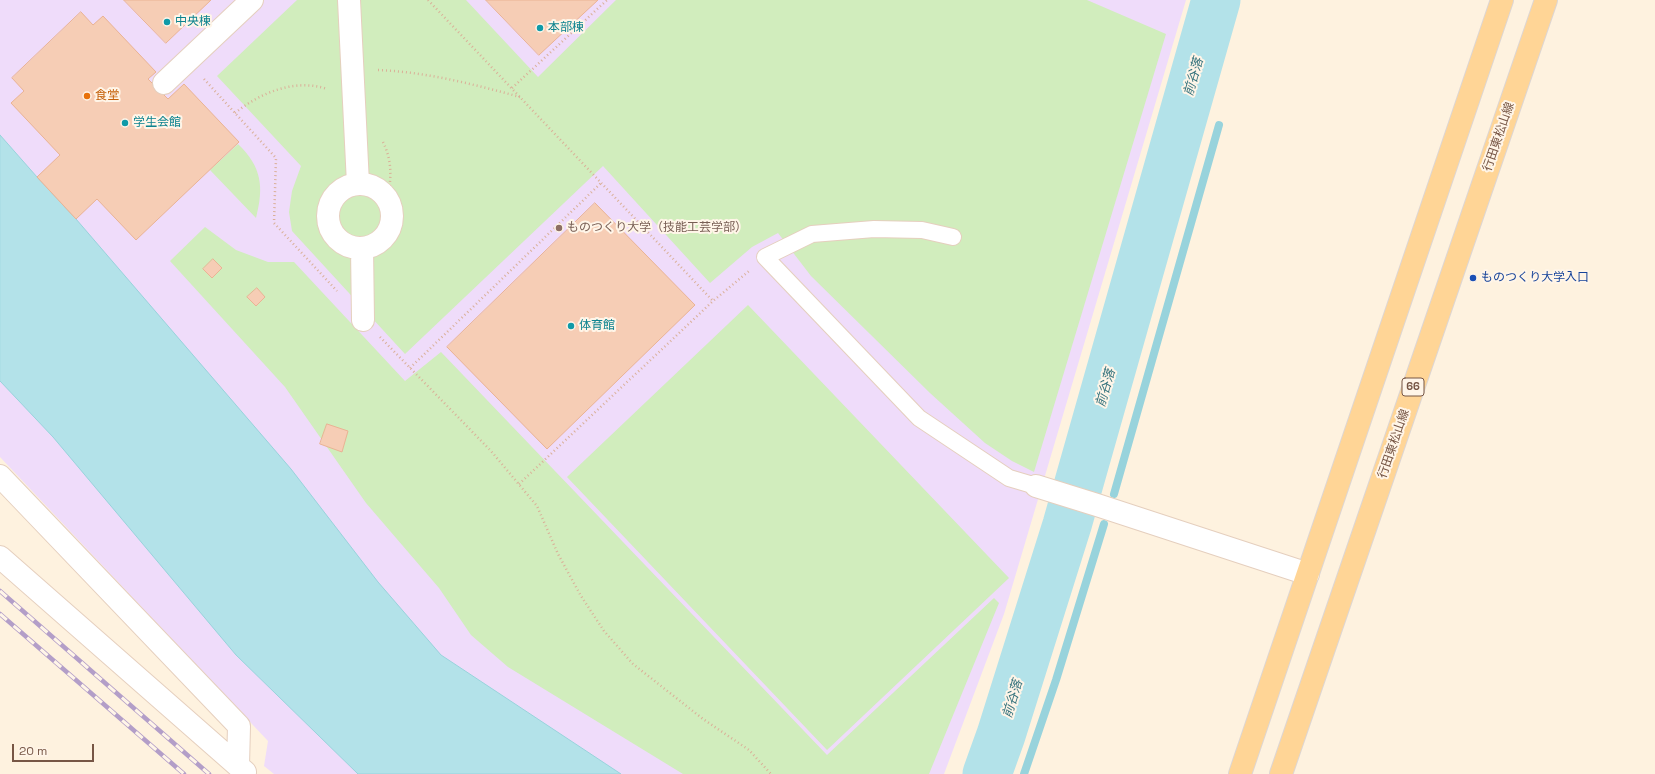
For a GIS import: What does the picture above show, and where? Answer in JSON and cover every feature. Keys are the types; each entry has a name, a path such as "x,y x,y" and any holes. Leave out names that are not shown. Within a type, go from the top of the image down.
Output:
{"main road":[{"path":"1240,774 1502,0"},
{"name":"行田東松山線","path":"1281,774 1546,0"}],"street":[{"path":"164,83 252,0"},
{"path":"349,0 358,184"},
{"path":"358,184 373,186 382,192 392,211 392,221 388,232 377,242 362,248 351,246 342,242 334,235 329,225 328,215 330,204 335,195 343,188 358,184"},
{"path":"362,248 363,320"},
{"path":"0,476 239,726 243,770"},
{"path":"1044,488 1097,504 1308,574"},
{"path":"0,557 243,770"}],"lane":[{"path":"953,237 922,230 874,229 812,234 765,258 920,418 1009,478 1044,488"}],"path":[{"path":"428,0 713,301"},
{"path":"512,88 607,0"},
{"path":"188,61 276,158 274,223 363,320 491,451 537,506 558,554 581,596 604,631 633,664 703,719 748,750 771,774"},
{"path":"353,71 379,70 438,77 520,97"},
{"path":"410,368 601,183"},
{"path":"519,484 713,301 765,258"}],"shaded area":[{"name":"ものつくり大学（技能工芸学部）","path":"0,0 1186,0 1004,614 944,774 274,774 264,766 268,741 0,457"}],"green space":[{"path":"297,0 466,0 538,77 616,0 1087,0 1166,34 1034,472 1012,461 985,443 930,393 811,276 778,233 752,247 710,283 603,166 405,354 292,231 289,212 292,191 301,166 217,76"},
{"path":"238,144 252,161 259,178 260,197 256,218 210,170"},
{"path":"205,227 236,250 268,262 294,262 405,381 441,352 827,755 994,598 999,603 929,774 683,774 508,667 471,635 439,588 366,503 285,387 170,261"},
{"path":"748,305 1009,578 827,750 567,477"}],"water":[{"path":"0,135 76,219 291,469 378,582 441,655 621,774 358,774 236,655 53,437 0,381"}],"building":[{"name":"中央棟","path":"124,0 211,0 166,43"},
{"name":"本部棟","path":"486,0 598,0 539,55"},
{"name":"学生会館","path":"81,12 93,25 103,16 156,72 148,79 168,99 184,84 239,142 136,240 97,199 76,219 37,177 60,155 11,103 24,91 12,78"},
{"name":"体育館","path":"595,203 695,305 547,449 447,347"},
{"path":"213,259 222,268 212,278 203,269"},
{"path":"257,288 265,297 256,306 247,297"},
{"path":"327,424 348,431 342,452 320,444"}],"waterway":[{"name":"前谷落","path":"987,774 1001,735 1067,525 1216,0"},
{"path":"1114,494 1219,125"},
{"path":"1024,774 1056,680 1104,524"}],"railway":[{"path":"0,591 209,774"},
{"path":"0,614 184,774"}],"place":[{"name":"中央棟","path":"167,22"},
{"name":"本部棟","path":"540,28"},
{"name":"食堂","path":"87,96"},
{"name":"学生会館","path":"125,123"},
{"name":"ものつくり大学（技能工芸学部）","path":"559,228"},
{"name":"ものつくり大学入口","path":"1473,278"},
{"name":"体育館","path":"571,326"}]}
